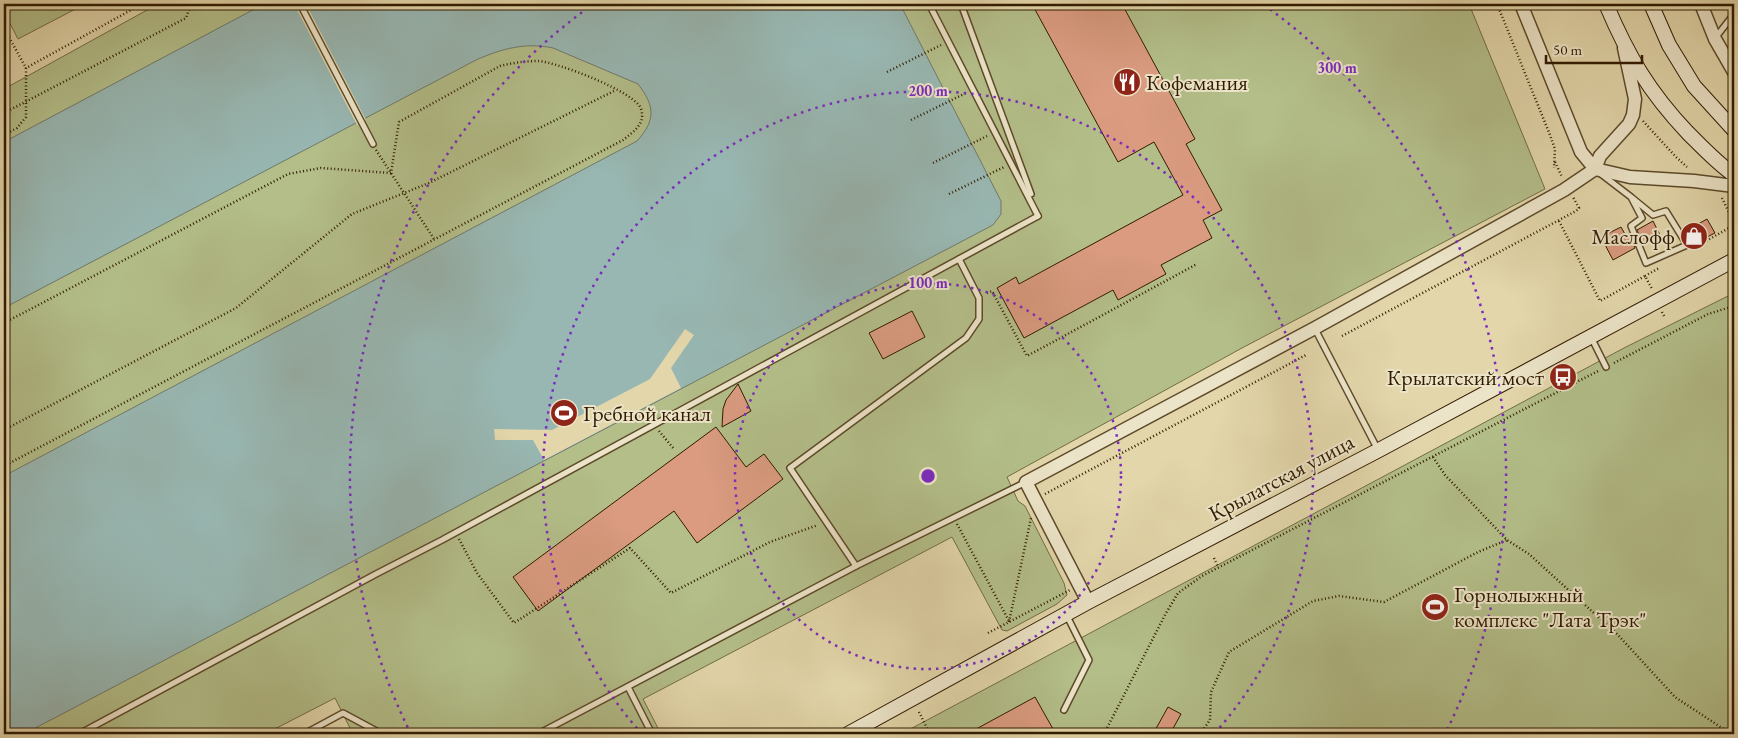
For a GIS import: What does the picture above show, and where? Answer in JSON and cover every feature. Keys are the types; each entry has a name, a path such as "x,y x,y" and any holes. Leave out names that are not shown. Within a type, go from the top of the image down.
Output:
{"main road":[{"path":"1606,4 1624,46 1649,88 1716,161 1734,175"},
{"path":"1651,4 1669,45 1694,86 1734,130"},
{"name":"Крылатская улица","path":"848,734 1065,614 1379,450 1734,260"}],"street":[{"path":"1521,4 1581,152 1595,169 1630,177 1694,181 1734,186"},
{"path":"1701,4 1715,39 1734,72"},
{"path":"1088,602 1026,482 1315,328 1564,190 1595,169 1600,156 1629,124 1633,115 1635,99 1624,46"}],"lane":[{"path":"300,4 373,144"},
{"path":"929,4 1038,216"},
{"path":"961,4 1038,216"},
{"path":"1715,39 1734,14"},
{"path":"1595,169 1653,215 1666,210 1687,245 1646,263 1631,226 1642,218 1630,198"},
{"path":"79,734 1038,216"},
{"path":"856,566 790,468 966,338 979,320 979,298 959,259"},
{"path":"1315,328 1379,450"},
{"path":"1591,336 1606,367"},
{"path":"538,734 856,566 1026,482"},
{"path":"1064,710 1089,660 1065,614"},
{"path":"628,687 652,734"},
{"path":"304,734 343,713 382,734"}],"path":[{"path":"26,68 142,4"},
{"path":"4,113 186,18 191,4"},
{"path":"1497,4 1555,149 1554,168"},
{"path":"4,28 26,68 26,117 16,128 4,135"},
{"path":"887,72 948,41"},
{"path":"4,466 623,140 641,124 641,107 631,98 591,77 558,64 539,61 500,66 399,122 391,173"},
{"path":"911,120 973,89"},
{"path":"4,430 236,308 352,214 429,183 616,90"},
{"path":"1640,117 1688,168"},
{"path":"933,163 995,132"},
{"path":"373,144 434,239"},
{"path":"949,194 1012,163"},
{"path":"4,323 288,174 321,168 391,173"},
{"path":"1719,191 1734,224"},
{"path":"1342,336 1576,212"},
{"path":"1558,221 1600,301 1645,276 1652,290"},
{"path":"992,290 1028,356 1197,264"},
{"path":"1104,734 1178,593 1202,576 1708,314 1734,306"},
{"path":"1009,622 1035,500 1306,355"},
{"path":"1564,372 1571,385"},
{"path":"653,424 674,449"},
{"path":"1433,457 1445,475 1507,540 1528,554 1618,635 1675,697 1731,734"},
{"path":"954,519 1009,622"},
{"path":"456,532 477,573 514,623 630,548 671,593 770,542 826,522"},
{"path":"1200,734 1210,720 1211,692 1229,652 1313,601 1339,596 1384,602 1478,552 1507,540"},
{"path":"1214,558 1218,567"},
{"path":"988,633 1080,585"},
{"path":"919,712 930,734"}],"green space":[{"path":"4,4 85,4 18,39 4,12"},
{"name":"Гребной канал","path":"158,4 1469,4 1545,189 1242,348 1007,477 1018,501 1025,506 1064,583 1067,595 1057,604 1007,631 1002,630 952,537 643,699 661,734 353,734 335,698 265,734 4,734 4,89"},
{"path":"1734,293 1734,734 901,734 1624,348"}],"water":[{"name":"Гребной канал","path":"264,4 900,4 1001,201 1001,214 993,225 24,734 4,734 4,476 637,141 650,120 651,113 648,99 638,84 553,48 523,46 504,50 476,60 4,308 4,142"}],"pier":[{"path":"294,4 306,4 366,120 357,125"},
{"path":"685,329 694,335 671,368 681,388 544,460 533,440 495,440 494,429 552,430 650,379"}],"building":[{"path":"1032,4 1122,4 1195,139 1186,144 1222,210 1203,220 1212,238 1161,265 1166,274 1118,300 1113,290 1024,338 997,288 1016,277 1019,284 1183,195 1154,142 1118,162"},
{"path":"1707,219 1715,233 1693,244 1686,231"},
{"path":"1653,221 1660,235 1643,244 1637,230"},
{"path":"1621,227 1626,236 1629,234 1635,248 1613,260 1601,237"},
{"path":"912,311 925,337 883,359 869,333"},
{"path":"738,384 751,411 722,427 723,409 726,400"},
{"path":"716,427 746,467 764,454 783,479 697,543 674,511 538,611 513,577"},
{"path":"1035,697 1053,729 1043,734 967,734"},
{"path":"1168,707 1181,714 1170,734 1153,734"}],"place":[{"name":"Кофемания","path":"1127,82"},
{"name":"Маслофф","path":"1694,236"},
{"name":"Крылатский мост","path":"1563,377"},
{"name":"Гребной канал","path":"564,413"},
{"name":"Горнолыжный комплекс \"Лата Трэк\"","path":"1435,607"}]}
